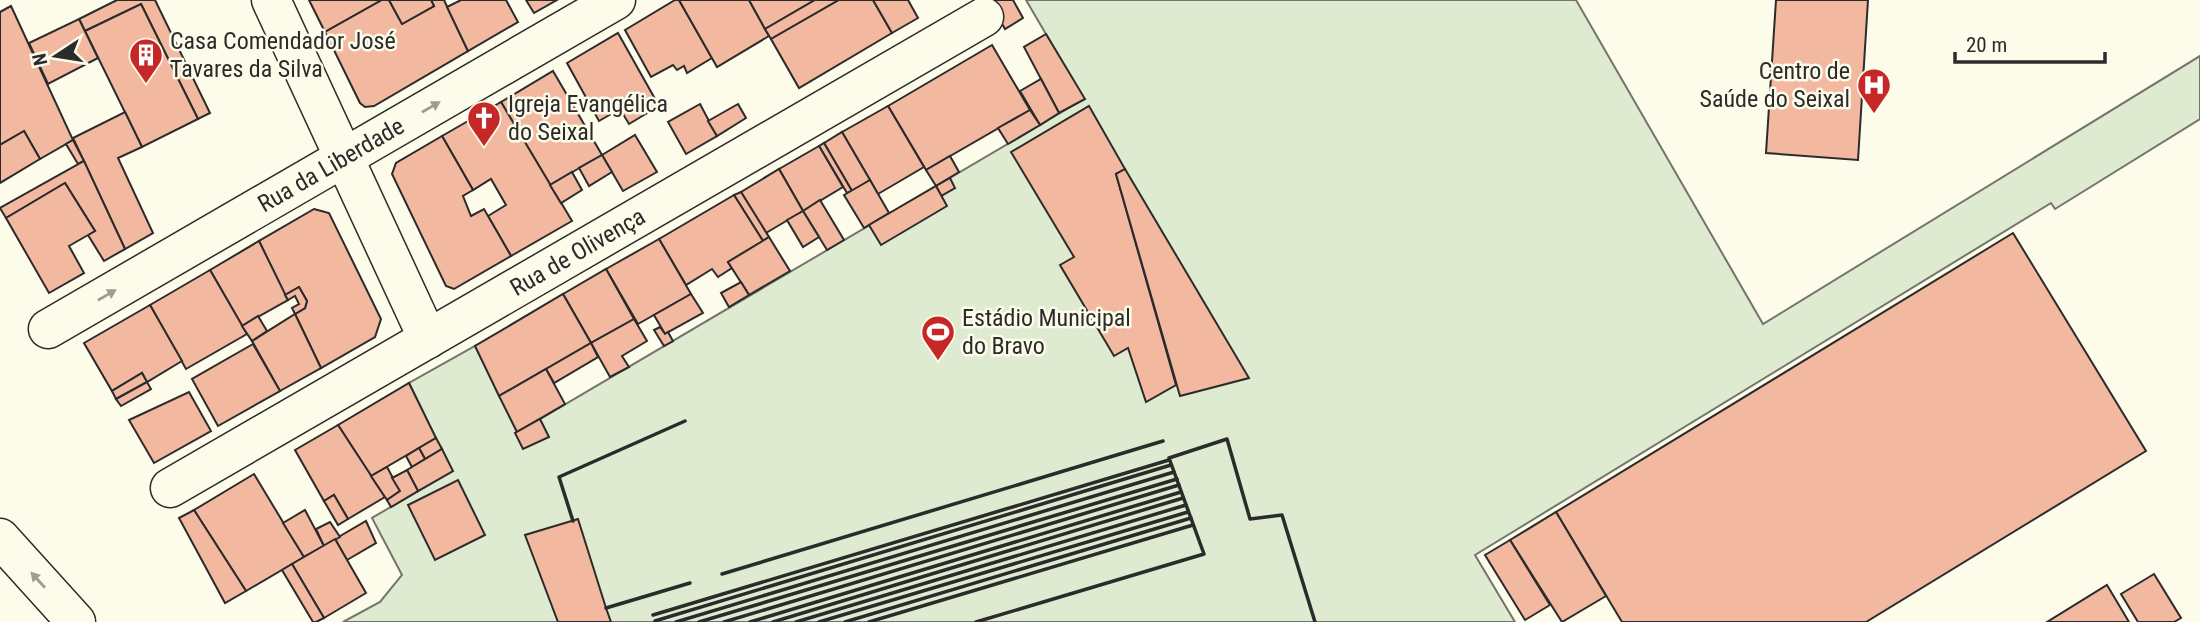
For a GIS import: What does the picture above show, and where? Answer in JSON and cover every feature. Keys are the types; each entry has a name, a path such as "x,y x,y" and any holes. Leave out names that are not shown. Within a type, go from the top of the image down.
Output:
{"street":[{"path":"271,0 428,339"},
{"name":"Rua da Liberdade","path":"48,329 616,0"},
{"name":"Rua de Olivença","path":"170,488 984,17"},
{"path":"0,538 76,622"}],"green space":[{"path":"1026,0 1576,0 1763,324 2200,56 2200,119 2055,209 2051,203 1475,555 1515,622 343,622 380,602 402,575 372,518 452,471 409,383 475,346 518,432 1084,99"}],"building":[{"path":"117,0 155,0 210,113 198,119 141,4 85,31 79,19"},
{"path":"309,0 382,0 325,32"},
{"path":"382,0 389,0 402,24 434,6 431,0 444,0 468,51 374,106 365,107 360,103 325,32"},
{"path":"389,0 431,0 434,6 402,24"},
{"path":"461,0 506,0 518,22 468,51 447,7"},
{"path":"526,0 557,0 534,13"},
{"path":"679,0 712,58 687,73 684,66 677,70 673,65 651,77 625,30"},
{"path":"679,0 749,0 769,36 717,67"},
{"path":"749,0 815,0 765,29"},
{"path":"815,0 839,0 771,39 765,29"},
{"path":"839,0 873,0 892,33 799,88 771,39"},
{"path":"873,0 908,0 918,18 892,33"},
{"path":"1013,0 1023,18 1005,29 989,1"},
{"path":"1776,0 1868,0 1858,160 1766,153"},
{"name":"Casa Comendador José Tavares da Silva","path":"141,4 198,119 142,147 85,31"},
{"path":"11,6 73,140 40,159 24,131 0,145 0,12"},
{"path":"79,19 98,58 48,84 29,43"},
{"path":"618,33 659,106 629,124 620,109 599,121 567,63"},
{"path":"1046,34 1085,99 1059,113 1024,47"},
{"path":"992,45 1030,110 926,170 888,106"},
{"path":"553,71 602,155 550,185 501,102"},
{"path":"1041,79 1059,113 1040,125 1020,91"},
{"path":"501,102 572,221 511,256 488,216 506,205 491,179 473,190 442,136"},
{"path":"700,104 717,136 686,154 668,122"},
{"path":"738,104 746,118 717,136 708,121"},
{"path":"888,106 924,167 878,194 842,132"},
{"path":"1089,106 1125,169 1116,174 1176,385 1146,402 1128,348 1114,356 1060,265 1074,257 1011,152"},
{"path":"1030,110 1040,125 1008,144 998,128"},
{"path":"125,112 142,147 118,158 153,233 125,249 73,138"},
{"path":"24,131 40,159 0,183 0,145"},
{"path":"842,132 870,180 852,191 824,143"},
{"path":"635,135 657,172 623,191 602,155"},
{"path":"442,136 473,190 463,196 471,216 484,209 511,256 454,289 446,286 392,174 396,163"},
{"path":"73,140 84,161 78,164 66,144"},
{"path":"824,143 852,191 847,193 819,146"},
{"path":"819,146 843,187 803,211 779,169"},
{"path":"602,155 612,172 589,186 579,168"},
{"path":"950,156 959,172 936,186 926,170"},
{"path":"84,161 125,249 104,261 88,235 95,231 65,183 6,218 0,208"},
{"path":"779,169 803,211 766,233 741,192"},
{"path":"1125,169 1249,378 1180,396 1116,174"},
{"path":"572,172 582,190 561,203 550,185"},
{"path":"950,178 955,188 941,196 936,186"},
{"path":"870,180 889,213 864,228 844,195"},
{"path":"65,183 95,231 69,246 84,273 49,293 6,218"},
{"path":"936,186 947,206 881,245 869,225"},
{"path":"741,192 769,237 763,241 734,195"},
{"path":"734,195 763,241 728,262 732,268 718,277 712,269 686,285 659,239"},
{"path":"820,200 844,240 827,250 803,211"},
{"path":"314,209 329,213 381,319 375,337 321,368 295,314 305,308 307,301 299,287 285,295 259,241"},
{"path":"803,211 819,237 803,247 787,220"},
{"path":"2013,233 2146,451 1866,622 1622,622 1556,512"},
{"path":"769,237 790,271 749,295 728,262"},
{"path":"659,239 691,294 638,324 606,269"},
{"path":"259,241 288,300 242,326 210,270"},
{"path":"606,269 634,319 591,343 563,294"},
{"path":"210,270 247,334 186,369 150,305"},
{"path":"741,282 749,295 729,307 721,293"},
{"path":"299,287 307,301 305,308 295,314 292,308 299,304 295,296 288,300 285,295"},
{"path":"563,294 591,343 499,396 475,346"},
{"path":"691,294 703,313 665,334 654,315"},
{"path":"150,305 182,361 147,382 142,373 112,391 84,343"},
{"path":"295,314 321,368 280,391 252,341"},
{"path":"258,316 267,331 252,341 242,326"},
{"path":"634,319 647,341 622,356 629,367 610,377 591,343"},
{"path":"660,327 665,334 668,332 673,341 664,346 654,330"},
{"path":"591,343 598,357 554,383 546,369"},
{"path":"253,344 280,391 218,426 192,379"},
{"path":"546,369 565,404 517,432 499,396"},
{"path":"142,373 147,382 116,399 112,391"},
{"path":"147,382 151,389 121,406 116,399"},
{"path":"409,383 436,438 371,476 338,425"},
{"path":"189,392 211,431 154,463 129,420"},
{"path":"540,419 549,437 523,449 515,433"},
{"path":"338,425 385,497 348,519 334,495 324,501 295,450"},
{"path":"436,438 442,449 425,459 419,448"},
{"path":"419,448 425,459 412,467 406,456"},
{"path":"442,449 453,471 418,491 407,470"},
{"path":"387,467 400,491 387,500 371,476"},
{"path":"407,470 418,491 391,507 387,500 400,491 392,478"},
{"path":"254,474 304,557 246,591 194,510"},
{"path":"458,480 485,535 435,560 408,505"},
{"path":"334,495 348,519 338,525 324,501"},
{"path":"194,510 246,591 225,603 179,518"},
{"path":"305,510 324,546 304,557 283,523"},
{"path":"1556,512 1606,596 1562,622 1510,540"},
{"path":"578,519 611,622 558,622 525,535"},
{"path":"366,521 376,543 347,560 335,539"},
{"path":"330,522 340,537 324,546 316,529"},
{"path":"335,539 366,593 324,618 292,564"},
{"path":"1510,540 1550,605 1525,620 1485,555"},
{"path":"292,564 324,618 316,622 313,622 282,570"},
{"path":"2154,574 2181,618 2174,622 2138,622 2121,594"},
{"path":"2107,585 2129,622 2047,622"}],"wall":[{"path":"573,521 559,477 685,421"},
{"path":"976,622 1204,554 1169,458 1227,439 1250,519 1282,515 1315,622"},
{"path":"722,574 1163,441"},
{"path":"653,615 1169,460"},
{"path":"655,621 1171,465"},
{"path":"676,622 1174,472"},
{"path":"699,622 1177,479"},
{"path":"724,622 1179,485"},
{"path":"750,622 1181,492"},
{"path":"773,622 1183,498"},
{"path":"796,622 1186,505"},
{"path":"819,622 1188,512"},
{"path":"845,622 1191,518"},
{"path":"869,622 1193,525"},
{"path":"606,608 690,583"}],"place":[{"name":"Casa Comendador José Tavares da Silva","path":"146,85"},
{"name":"Centro de Saúde do Seixal","path":"1874,115"},
{"name":"Igreja Evangélica do Seixal","path":"484,148"},
{"name":"Estádio Municipal do Bravo","path":"938,362"}]}
